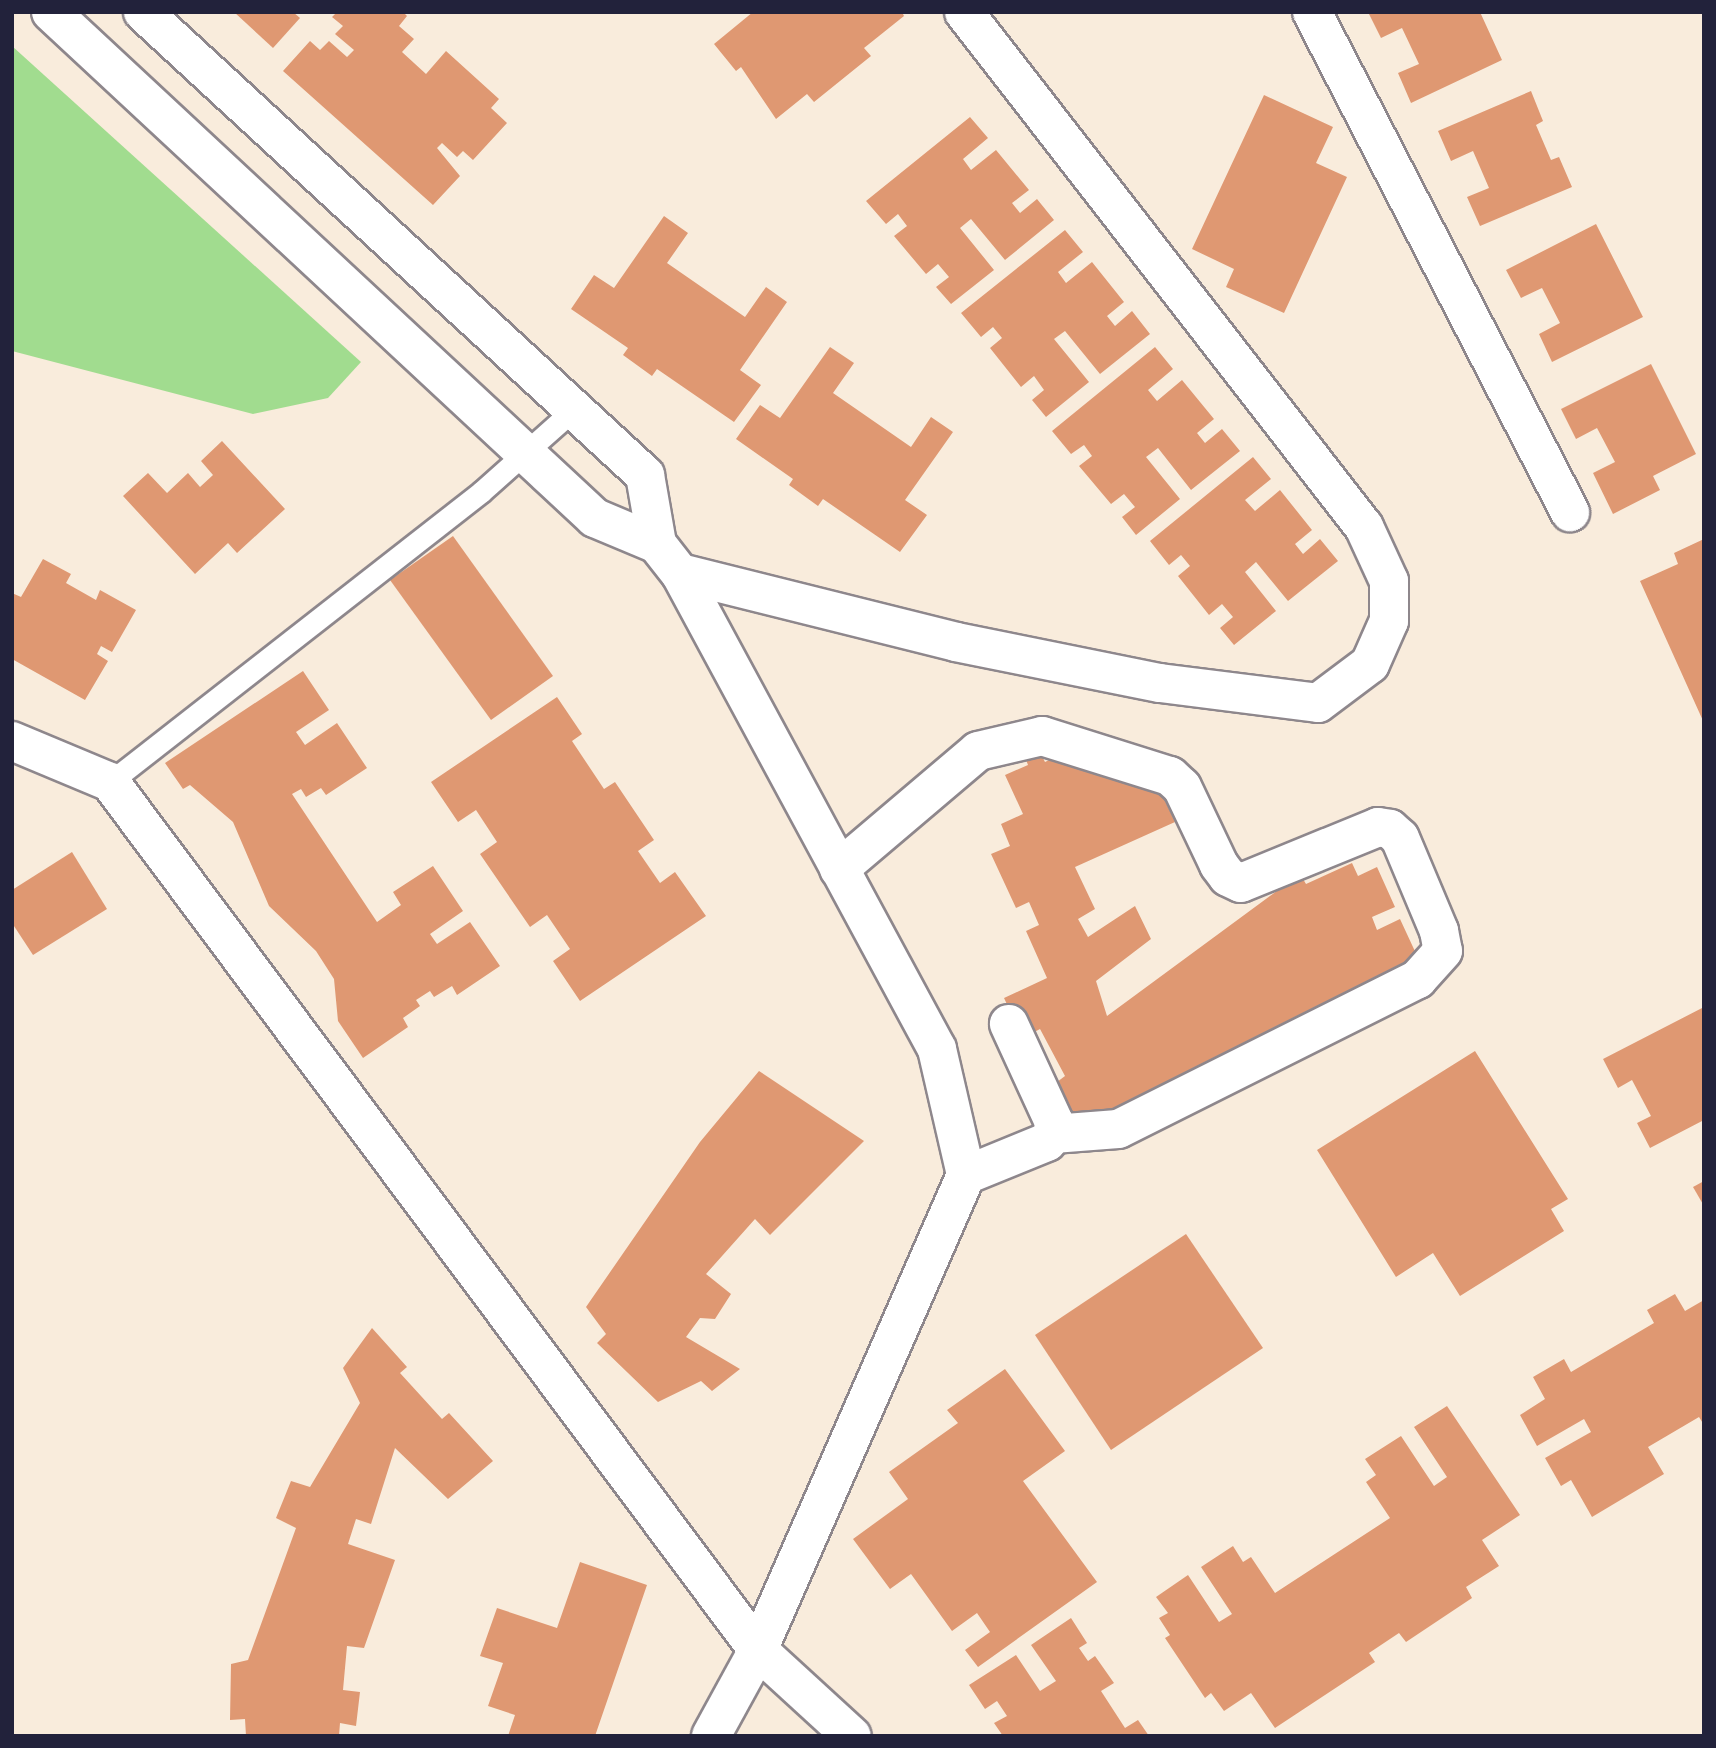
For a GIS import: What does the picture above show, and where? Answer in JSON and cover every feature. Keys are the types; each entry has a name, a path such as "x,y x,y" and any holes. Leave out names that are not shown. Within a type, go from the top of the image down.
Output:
{"street":[{"path":"51,12 595,518 669,558 956,642 1160,683 1318,702 1370,664 1389,621 1389,581 1364,527 964,12"},
{"path":"143,12 645,475 669,558 937,1049 966,1175 758,1650 711,1736"},
{"path":"1312,12 1570,512"},
{"path":"839,869 978,751 1042,736 1170,776 1182,786 1219,865 1241,883 1378,827 1390,829 1400,838 1439,932 1443,951 1418,979 1118,1129 1054,1135 1047,1142 966,1175"},
{"path":"12,741 110,782 758,1650 852,1736"},
{"path":"1009,1024 1054,1122 1054,1135"}],"lane":[{"path":"110,782 528,453 575,408"}],"green space":[{"path":"12,46 361,362 328,398 253,414 12,351"}],"building":[{"path":"234,12 293,12 300,18 273,48"},
{"path":"337,12 403,12 407,16 399,26 414,39 402,52 426,74 446,51 499,99 491,108 507,123 473,160 463,151 457,157 442,143 437,148 460,176 433,205 283,71 310,41 320,50 329,41 347,57 354,50 335,34 343,26 332,17"},
{"path":"753,12 902,12 904,16 864,48 871,56 814,102 807,94 776,119 741,67 736,71 714,44"},
{"path":"1368,12 1480,12 1502,60 1411,103 1398,73 1419,64 1402,28 1381,38"},
{"path":"1531,91 1543,121 1536,125 1551,160 1559,157 1572,187 1480,226 1467,197 1489,188 1473,151 1451,161 1438,131"},
{"path":"1264,95 1333,127 1316,163 1347,177 1284,313 1226,287 1234,269 1192,249"},
{"path":"970,117 988,138 963,159 971,170 996,150 1029,190 1012,203 1020,213 1037,199 1054,220 1005,260 971,219 960,228 994,270 951,304 936,287 949,277 938,264 926,274 894,236 907,226 898,214 886,224 866,201"},
{"path":"664,216 688,233 667,263 745,317 766,287 787,302 740,370 761,385 734,422 657,369 652,376 623,355 628,348 571,309 594,275 614,288"},
{"path":"1596,224 1643,317 1552,362 1539,334 1560,323 1542,288 1521,298 1506,270"},
{"path":"1065,230 1083,252 1058,272 1066,283 1092,262 1124,302 1107,316 1115,326 1132,311 1150,334 1100,374 1065,331 1054,339 1089,382 1046,417 1032,400 1044,390 1034,376 1021,387 990,348 1002,338 993,327 981,337 961,313"},
{"path":"830,347 854,363 833,393 911,447 931,417 953,432 905,500 927,515 900,552 823,499 818,506 789,485 793,479 736,439 760,405 780,418"},
{"path":"1155,347 1173,369 1148,390 1157,401 1182,380 1214,419 1197,433 1205,443 1222,429 1240,451 1191,490 1158,448 1146,457 1180,499 1136,535 1122,517 1135,507 1124,494 1111,504 1079,466 1092,456 1084,445 1071,454 1052,431"},
{"path":"1651,364 1696,454 1653,476 1660,490 1613,514 1593,473 1615,462 1597,428 1576,439 1561,409"},
{"path":"222,441 285,509 237,553 228,543 195,574 123,496 148,473 167,493 188,473 200,487 213,475 201,461"},
{"path":"1253,457 1271,479 1245,500 1255,511 1280,490 1312,530 1295,544 1303,554 1320,539 1338,561 1288,601 1256,562 1245,572 1276,611 1234,645 1220,628 1233,617 1222,604 1209,615 1178,576 1190,566 1181,555 1169,565 1150,541"},
{"path":"453,536 553,676 491,720 390,580"},
{"path":"1704,539 1704,723 1640,581 1678,564 1674,553"},
{"path":"43,559 71,574 66,583 96,600 100,590 136,610 112,652 101,646 97,654 108,661 85,700 12,659 12,593 21,597"},
{"path":"303,671 329,710 296,732 305,745 337,723 367,768 326,795 321,788 306,797 301,789 292,794 377,922 401,905 393,892 433,866 463,911 430,934 437,944 470,922 500,966 457,995 452,986 434,997 430,991 416,1000 420,1006 403,1018 408,1027 363,1058 338,1021 334,979 316,951 269,906 233,822 190,785 183,789 165,763"},
{"path":"557,697 582,734 572,741 604,789 615,782 654,840 638,851 660,883 675,872 706,916 580,1001 553,961 570,949 547,915 530,927 480,854 497,842 476,810 458,822 431,782"},
{"path":"1074,748 1128,771 1136,788 1155,779 1175,822 1075,867 1095,909 1078,919 1088,937 1135,906 1151,939 1096,981 1107,1016 1300,874 1306,884 1352,863 1358,876 1377,867 1395,907 1372,917 1377,930 1400,919 1419,960 1314,1008 1322,1024 1086,1127 1063,1119 1049,1088 1065,1076 1040,1029 1023,1038 1004,998 1047,978 1026,931 1039,925 1029,902 1016,908 991,854 1010,846 1001,824 1023,814 1005,775 1028,765 1025,757 1039,750 1045,762"},
{"path":"72,852 107,909 33,955 12,923 12,890"},
{"path":"1704,1007 1704,1120 1650,1148 1637,1123 1651,1116 1632,1080 1618,1088 1603,1059"},
{"path":"1475,1051 1568,1199 1551,1209 1564,1231 1460,1296 1433,1253 1396,1277 1317,1150"},
{"path":"759,1071 864,1141 770,1235 755,1219 706,1274 731,1294 715,1319 700,1318 686,1337 740,1369 712,1391 701,1381 658,1402 597,1343 606,1334 586,1307 700,1142"},
{"path":"1704,1181 1704,1206 1693,1187"},
{"path":"1186,1234 1263,1348 1111,1450 1035,1335"},
{"path":"1675,1294 1685,1311 1704,1300 1704,1425 1699,1417 1648,1447 1664,1474 1592,1517 1571,1480 1561,1486 1545,1458 1591,1432 1584,1419 1537,1446 1520,1415 1545,1399 1533,1377 1564,1359 1571,1372 1654,1323 1647,1310"},
{"path":"372,1328 407,1367 400,1373 442,1419 449,1413 493,1461 448,1499 395,1448 371,1524 356,1519 348,1544 395,1560 364,1648 347,1646 343,1690 360,1692 356,1726 340,1723 339,1736 246,1736 245,1719 230,1720 231,1664 248,1660 296,1528 276,1518 291,1481 310,1487 360,1403 343,1368"},
{"path":"1005,1369 1065,1451 1023,1481 1097,1582 978,1667 965,1650 990,1632 977,1613 952,1631 911,1574 890,1589 853,1539 908,1499 889,1472 958,1423 947,1410"},
{"path":"1447,1406 1520,1515 1482,1540 1499,1566 1466,1587 1472,1598 1406,1642 1399,1633 1369,1653 1375,1662 1275,1728 1251,1693 1224,1711 1211,1693 1205,1698 1165,1638 1170,1635 1159,1618 1168,1613 1156,1597 1188,1575 1219,1622 1232,1614 1201,1567 1233,1546 1243,1562 1251,1557 1275,1593 1390,1518 1366,1482 1376,1475 1365,1459 1401,1436 1434,1486 1447,1477 1414,1427"},
{"path":"580,1562 647,1585 595,1736 508,1736 515,1715 488,1706 503,1663 480,1656 497,1608 557,1628"},
{"path":"1071,1618 1087,1643 1079,1648 1088,1661 1095,1656 1114,1683 1101,1691 1125,1728 1138,1720 1149,1736 1003,1736 994,1723 1007,1716 997,1701 985,1709 969,1685 1016,1655 1040,1691 1056,1681 1031,1645"}]}
